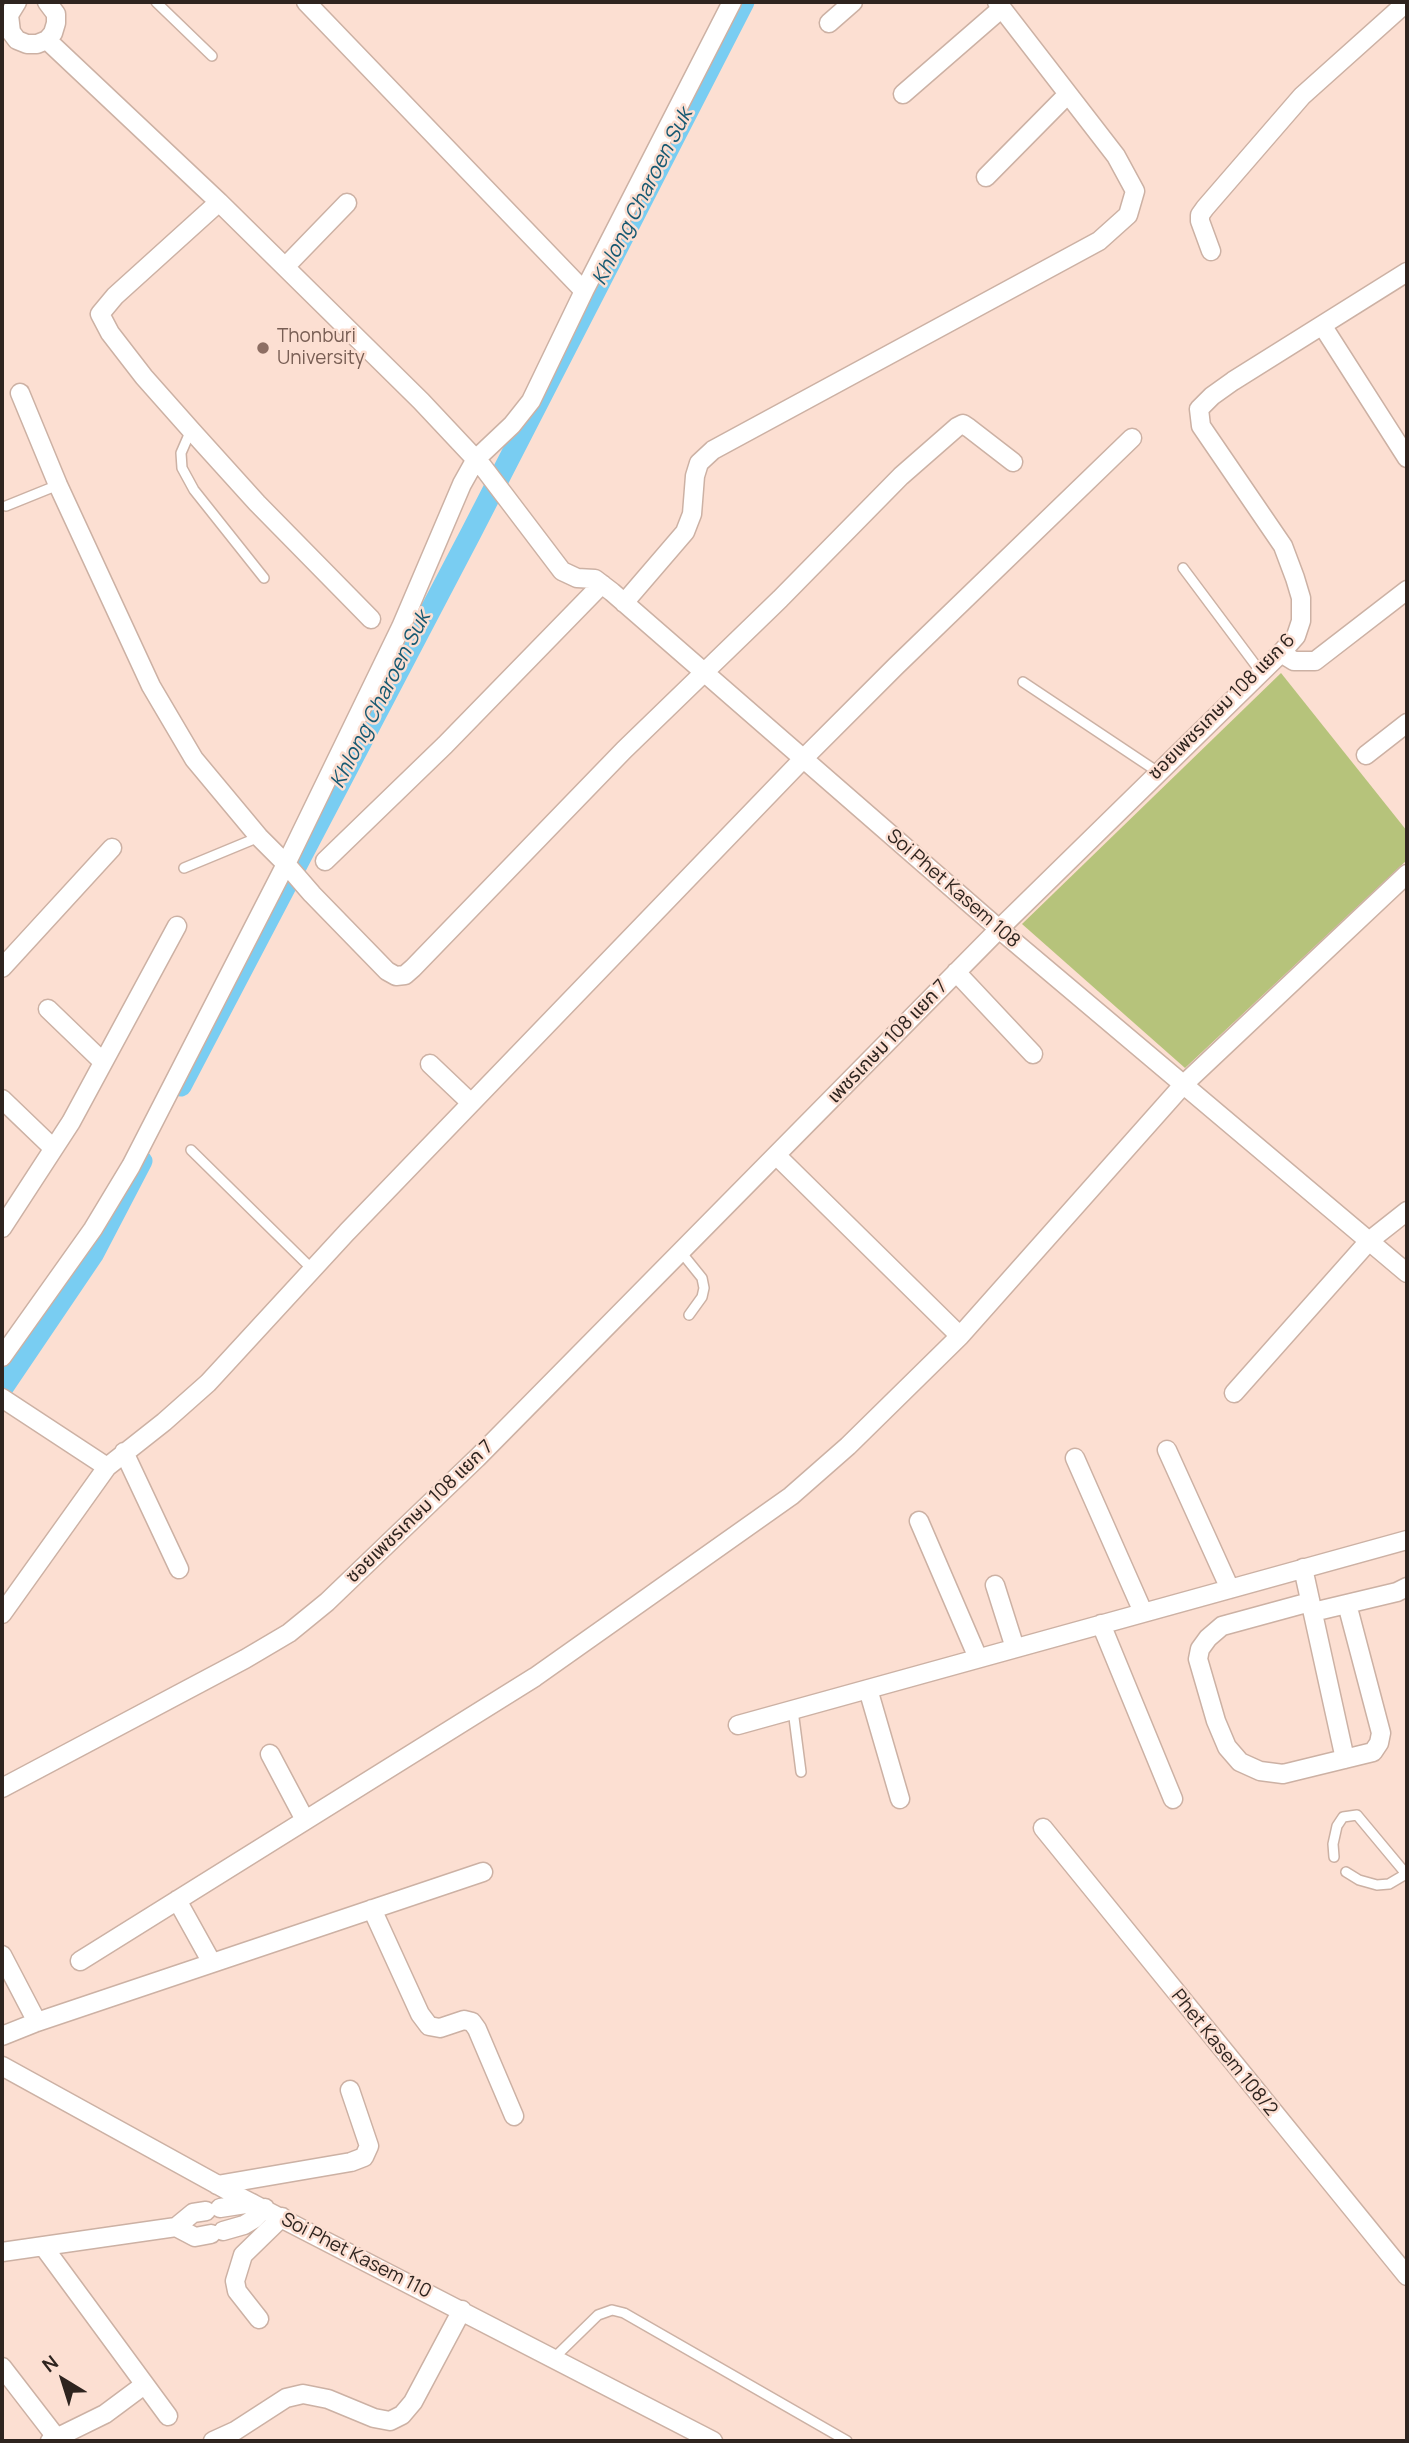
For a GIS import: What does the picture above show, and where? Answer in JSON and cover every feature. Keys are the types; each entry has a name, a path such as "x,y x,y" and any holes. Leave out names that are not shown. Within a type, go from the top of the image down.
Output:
{"street":[{"path":"17,2 9,15 6,36 27,44 47,40 53,33 55,14 47,2"},
{"path":"306,2 583,291"},
{"path":"2,1357 93,1229 131,1166 289,867 401,627 449,513 479,463 531,401 583,291 733,2"},
{"path":"829,23 853,2"},
{"path":"1211,251 1200,221 1200,215 1205,208 1302,96 1407,2"},
{"path":"624,603 685,532 692,514 695,476 699,463 713,450 1098,241 1128,215 1135,191 1116,156 999,5 903,94"},
{"name":"Soi Phet Kasem 108","path":"47,40 219,202 421,401 479,463 562,571 577,578 595,579 602,584 999,929 1407,1273"},
{"path":"986,177 1068,94"},
{"path":"219,202 115,296 100,314 110,333 137,369 191,430 257,503 371,620"},
{"path":"285,267 347,203"},
{"name":"ซอยเพชรเกษม 108 แยก 6","path":"999,929 1296,636 1301,621 1301,598 1283,545 1201,426 1199,409 1233,381 1407,272"},
{"path":"1322,325 1407,458"},
{"path":"20,393 58,485 151,686 194,759 259,837 312,894 387,971 396,975 405,975 624,750 901,476 957,427 963,424 1013,462"},
{"path":"2,1614 107,1466 164,1422 208,1382 312,1269 803,759 1132,438"},
{"path":"325,861 445,744 602,584"},
{"path":"1280,653 1294,662 1315,661 1407,590"},
{"path":"1366,755 1407,723"},
{"path":"2,968 111,848"},
{"path":"80,1961 535,1677 791,1496 848,1446 960,1336 1183,1085 1407,874"},
{"path":"2,1228 103,1062 177,926"},
{"name":"เพชรเกษม 108 แยก 7","path":"777,1156 999,929"},
{"path":"957,972 1034,1054"},
{"path":"48,1009 103,1062"},
{"path":"430,1064 471,1104"},
{"path":"2,1099 53,1148"},
{"path":"777,1156 960,1336"},
{"name":"ซอยเพชรเกษม 108 แยก 7","path":"2,1788 289,1633 327,1602 477,1458 777,1156"},
{"path":"1234,1392 1368,1241 1407,1211"},
{"path":"6,1400 107,1466"},
{"path":"1167,1450 1230,1588"},
{"path":"124,1452 179,1570"},
{"path":"1075,1458 1143,1612"},
{"path":"919,1521 978,1658"},
{"path":"738,1725 1407,1540"},
{"path":"1303,1568 1345,1759"},
{"path":"995,1586 1015,1648"},
{"path":"1347,1604 1381,1733 1373,1752 1283,1774 1260,1771 1240,1762 1227,1747 1216,1721 1198,1659 1200,1649 1208,1638 1222,1626 1312,1607 1347,1604 1407,1587"},
{"path":"1101,1624 1173,1799"},
{"path":"869,1689 901,1800"},
{"path":"270,1754 305,1820"},
{"name":"Phet Kasem 108/2","path":"1042,1828 1407,2276"},
{"path":"2,2036 483,1872"},
{"path":"177,1900 212,1963"},
{"path":"372,1909 429,2026 440,2028 464,2020 472,2022 514,2116"},
{"path":"2,1955 37,2022"},
{"name":"Soi Phet Kasem 110","path":"2,2066 217,2185 713,2441"},
{"path":"217,2185 351,2162 364,2157 369,2146 350,2090"},
{"path":"2,2252 176,2227 192,2213 258,2205 254,2220 244,2225 195,2237 176,2227"},
{"path":"260,2319 237,2291 235,2281 238,2266 243,2255 282,2217"},
{"path":"43,2246 168,2416"},
{"path":"214,2441 235,2431 286,2398 303,2394 328,2399 374,2418 390,2421 402,2415 413,2402 462,2310"},
{"path":"2,2367 53,2439 104,2414 144,2385"}],"lane":[{"path":"156,2 212,56"},
{"path":"191,430 181,453 182,468 194,490 264,578"},
{"path":"6,506 58,485"},
{"path":"1183,568 1260,671"},
{"path":"1023,682 1158,772"},
{"path":"184,868 259,837"},
{"path":"191,1150 312,1269"},
{"path":"681,1252 702,1278 704,1288 702,1297 689,1315"},
{"path":"793,1710 802,1772"},
{"path":"1335,1857 1333,1844 1337,1826 1343,1817 1357,1815 1407,1875 1389,1884 1377,1885 1359,1880 1346,1872"},
{"path":"554,2358 598,2315 612,2310 624,2313 847,2441"}],"green space":[{"path":"1281,673 1407,831 1407,860 1185,1068 1022,924"}],"waterway":[{"name":"Khlong Charoen Suk","path":"181,1086 471,533 744,2"},
{"name":"Khlong Charoen Suk","path":"2,1389 94,1253 142,1161"}],"place":[{"name":"Thonburi University","path":"263,348"}]}
